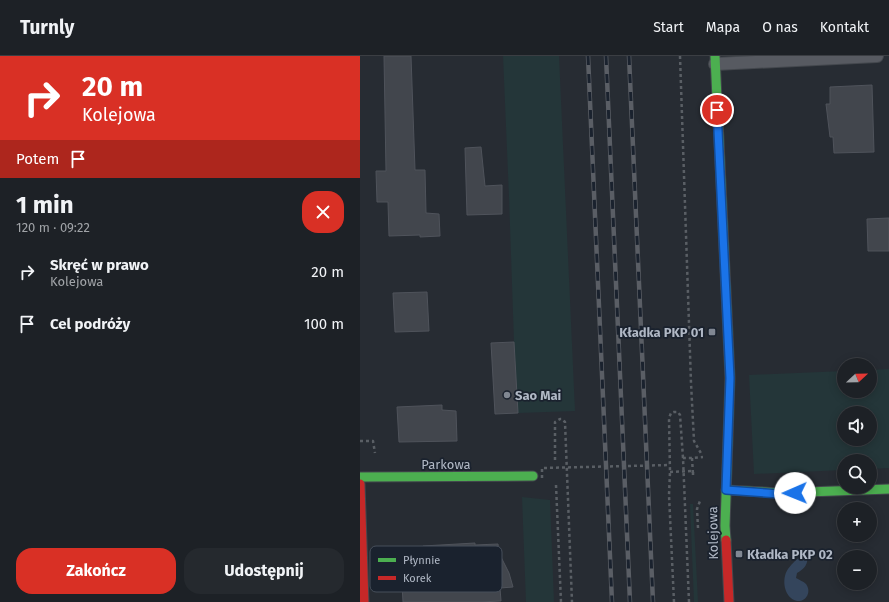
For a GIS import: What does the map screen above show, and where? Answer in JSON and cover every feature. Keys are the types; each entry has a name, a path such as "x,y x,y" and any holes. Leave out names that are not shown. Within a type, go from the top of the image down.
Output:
{"street":[{"name":"Kolejowa","path":"715,60 730,378 725,526 729,602"},
{"name":"Parkowa","path":"360,477 538,477"},
{"path":"360,484 364,602"},
{"path":"726,490 780,494 889,489"}],"lane":[{"path":"715,60 877,56"}],"path":[{"path":"680,56 691,397 694,441 703,457 703,464"},
{"path":"674,602 669,495 669,418 670,414 678,412 680,414 684,472 689,602"},
{"path":"555,460 555,422 560,419 565,422 572,602"},
{"path":"683,458 703,457 706,455"},
{"path":"670,472 693,473 692,458"},
{"path":"538,477 542,468 670,465"},
{"path":"556,478 561,602"},
{"path":"699,532 697,509 701,497"}],"shaded area":[{"path":"503,56 559,56 575,411 518,413"},
{"path":"889,369 889,468 877,469 877,454 837,454 837,470 754,474 749,375 837,371 837,398 877,398 877,370"},
{"path":"522,497 550,500 554,602 526,602"},
{"path":"690,504 693,504 698,602 694,602"}],"water":[{"path":"804,554 807,555 807,564 797,573 796,578 806,584 808,587 808,593 803,600 797,601 789,596 784,583 786,573 790,567"}],"building":[{"path":"384,56 411,56 415,170 425,170 426,213 439,214 440,236 389,236 388,202 377,202 376,171 386,171"},
{"path":"872,85 874,152 834,153 833,137 830,137 826,104 830,104 830,87"},
{"path":"481,147 485,186 502,185 502,214 467,215 465,148"},
{"path":"889,218 889,251 868,251 867,219"},
{"path":"427,292 429,331 395,332 393,293"},
{"path":"514,342 518,413 495,414 491,343"},
{"path":"442,405 442,410 456,411 457,441 399,442 397,407"},
{"path":"475,543 475,545 498,544 498,546 423,546"},
{"path":"502,559 509,573 513,587 502,588"},
{"path":"402,592 500,592 501,601 479,602 403,602"}],"railway":[{"path":"588,56 612,602"},
{"path":"606,56 630,602"},
{"path":"629,56 653,602"}],"traffic: fast":[{"path":"715,56 730,378 725,526 726,540"},
{"path":"360,477 533,476"},
{"path":"726,490 780,493 889,489"}],"traffic: jam":[{"path":"360,484 364,602"},
{"path":"726,540 729,602"}],"place":[{"name":"Kładka PKP 01","path":"712,332"},
{"name":"Sao Mai","path":"507,395"},
{"name":"Kładka PKP 02","path":"739,554"}],"route":[{"path":"717,110 730,378 726,490 780,494 795,493"}]}
